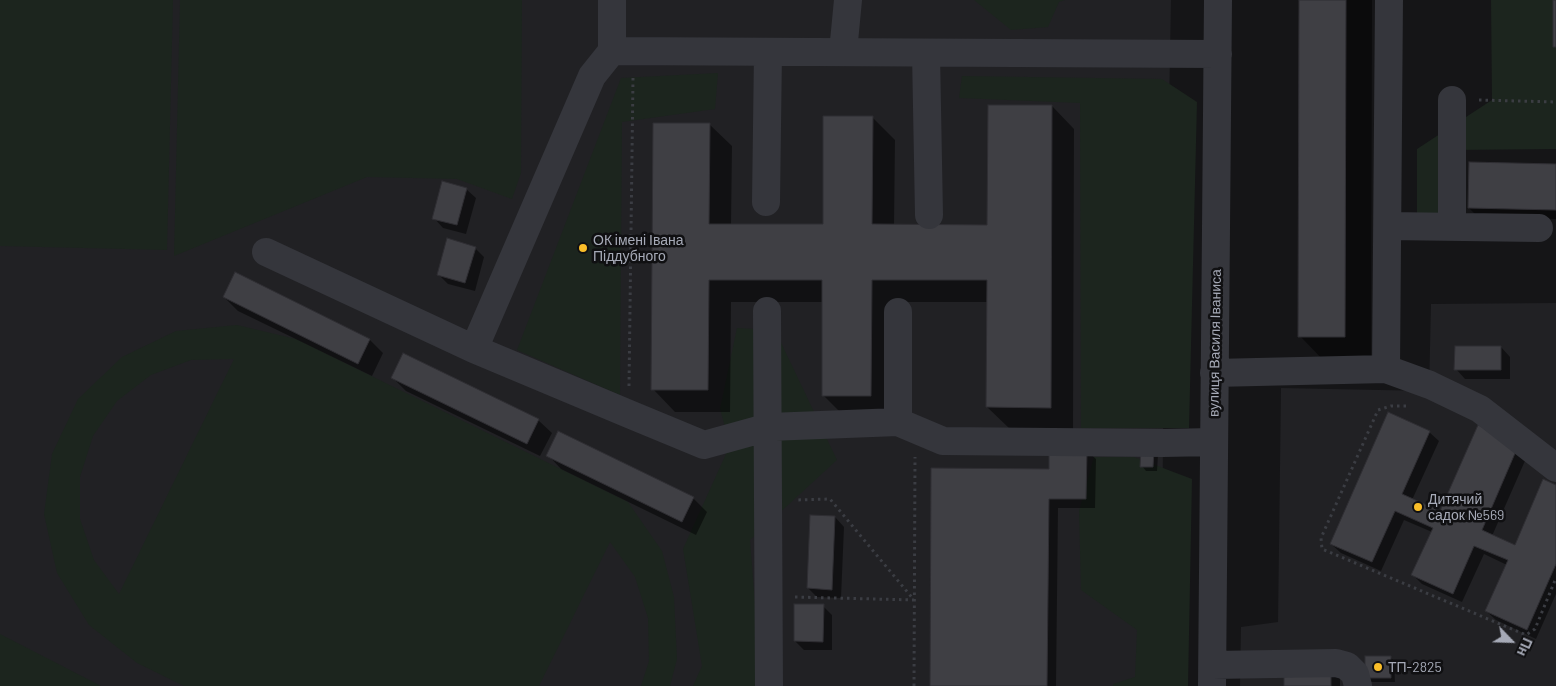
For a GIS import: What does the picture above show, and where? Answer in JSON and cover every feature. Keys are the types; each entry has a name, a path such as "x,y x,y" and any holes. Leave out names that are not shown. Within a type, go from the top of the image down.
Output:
{"street":[{"path":"612,0 623,51"},
{"path":"843,52 848,0"},
{"name":"вулиця Василя Іваниса","path":"1212,675 1218,0"},
{"path":"1386,369 1389,0"},
{"path":"474,349 592,76 623,51 1218,54"},
{"path":"766,202 768,52"},
{"path":"926,53 929,214"},
{"path":"1452,100 1452,227"},
{"path":"1388,226 1539,228"},
{"path":"266,252 474,349 704,445 769,427 906,425 943,441 1213,442"},
{"path":"767,311 769,686"},
{"path":"898,312 906,425"},
{"path":"1214,373 1386,369 1430,385 1480,409 1556,468"},
{"path":"1212,675 1336,663 1346,666 1354,674 1358,686"}],"path":[{"path":"623,51 629,414"},
{"path":"1410,406 1391,406 1378,410 1321,538 1322,549 1526,635 1535,629 1556,578"},
{"path":"906,425 914,600 914,686"},
{"path":"769,500 830,499 914,600"},
{"path":"769,596 914,600"}],"shaded area":[{"name":"ОК імені Івана Піддубного","path":"0,0 1171,0 1163,443 1161,686 0,686"},
{"path":"0,0 173,0 167,250 0,246"},
{"path":"180,0 522,0 521,173 512,199 457,179 367,177 174,256"},
{"path":"974,0 1065,0 1059,2 1048,27 1011,30"},
{"path":"1491,0 1556,0 1556,149 1452,150 1451,217 1417,217 1417,149 1492,100"},
{"path":"718,73 715,109 622,122 620,395 517,350 621,78"},
{"path":"962,76 1162,79 1197,102 1189,428 1081,428 1080,103 959,98"},
{"name":"Дитячий садок №569","path":"1556,303 1556,686 1240,686 1241,627 1278,622 1281,388 1429,391 1431,304"},
{"path":"237,325 296,339 628,502 662,551 674,597 677,659 670,686 641,686 649,661 648,618 635,577 610,542 539,686 184,686 137,663 89,625 57,573 44,514 52,454 78,399 122,357 176,331","holes":["234,359 119,594 94,560 80,519 80,477 93,436 117,401 151,375 191,360"]},
{"path":"737,328 775,330 837,460 750,540 760,668 768,686 693,686 702,666 683,549 730,445 720,409"},
{"path":"1094,457 1134,457 1192,479 1188,686 1113,686 1113,684 1135,677 1137,630 1081,590 1079,511"},
{"path":"0,634 101,686 0,686"}],"building":[{"path":"1299,0 1346,0 1345,337 1298,337"},
{"path":"1553,0 1556,0 1556,47 1553,47"},
{"path":"988,105 1052,105 1051,408 986,407 987,280 872,280 871,396 822,396 822,280 709,280 708,390 651,390 653,123 710,123 709,224 823,224 823,116 873,116 872,224 987,225"},
{"path":"1469,162 1556,164 1556,210 1468,208"},
{"path":"442,181 467,188 457,225 432,219"},
{"path":"447,238 476,247 465,283 437,275"},
{"path":"235,272 370,339 358,364 223,297"},
{"path":"1455,346 1501,346 1501,370 1454,370"},
{"path":"403,353 539,419 527,444 391,378"},
{"path":"1388,412 1430,431 1402,494 1440,511 1478,425 1519,444 1482,530 1515,545 1543,479 1556,485 1556,564 1527,630 1485,611 1508,560 1474,546 1453,594 1411,575 1433,528 1395,511 1372,562 1330,544"},
{"path":"558,431 694,497 682,522 546,456"},
{"path":"1049,448 1087,449 1086,499 1049,499 1047,686 930,686 931,468 1049,469"},
{"path":"1141,449 1154,450 1153,467 1140,467"},
{"path":"810,515 835,516 832,590 807,588"},
{"path":"794,604 824,604 823,642 794,641"},
{"name":"ТП-2825","path":"1365,656 1391,656 1391,678 1365,678"},
{"path":"1284,668 1331,668 1331,686 1284,686"}],"place":[{"name":"ОК імені Івана Піддубного","path":"583,248"},
{"name":"Дитячий садок №569","path":"1418,507"},
{"name":"ТП-2825","path":"1378,667"}]}
